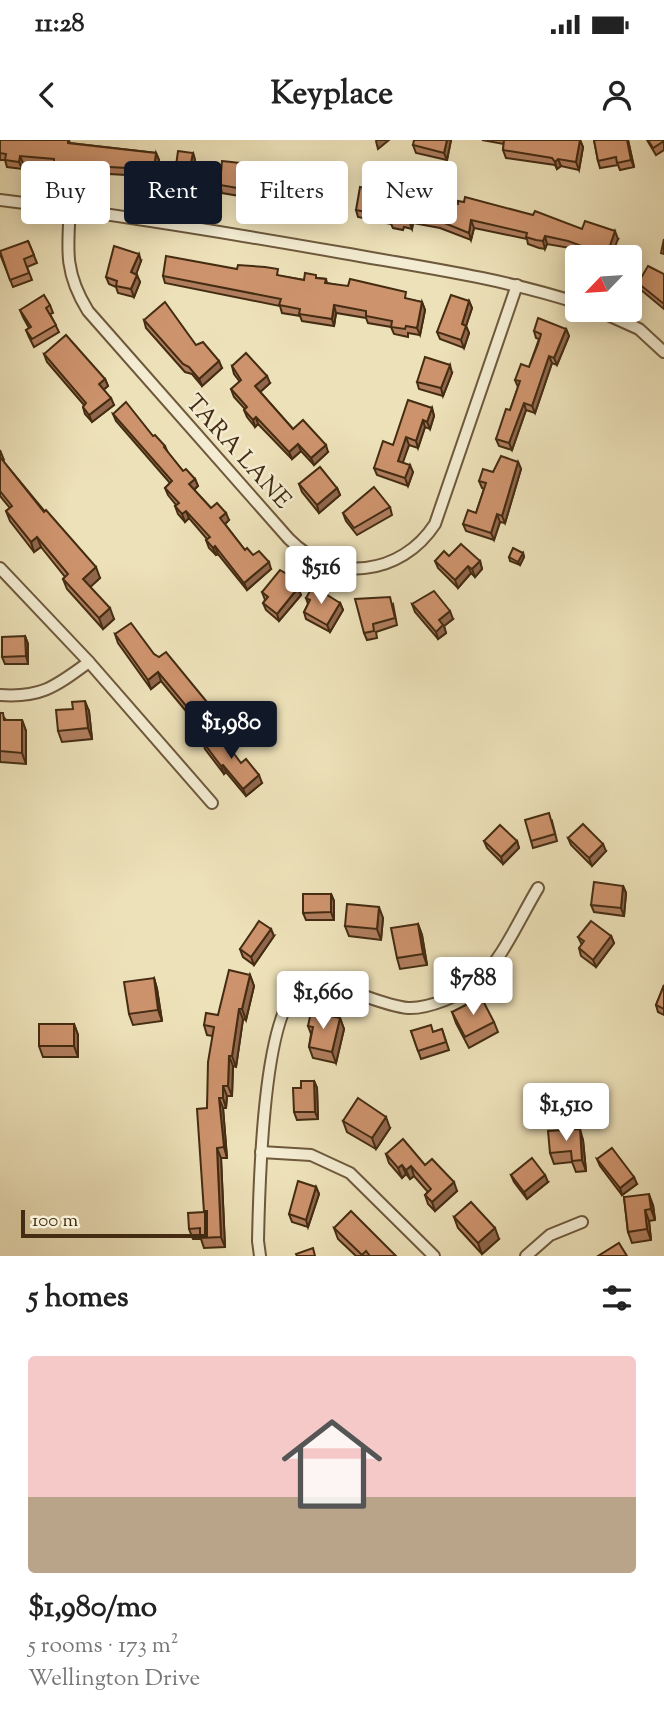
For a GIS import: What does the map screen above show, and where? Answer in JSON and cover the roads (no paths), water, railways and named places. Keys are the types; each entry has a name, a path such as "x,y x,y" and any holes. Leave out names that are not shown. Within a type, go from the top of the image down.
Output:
{"street":[{"path":"0,200 21,203"},
{"path":"110,215 517,285 565,299"},
{"name":"TARA LANE","path":"69,224 68,267 77,293 88,311 289,539 312,558 334,567 359,569 386,564 410,551 429,532 440,513 517,285"},
{"path":"624,322 639,329 664,352"},
{"path":"0,568 89,662 212,803"},
{"path":"0,695 23,696 50,690 89,662"},
{"path":"260,1256 261,1152 276,1043 287,1002 300,989 313,984 409,1008 437,1003 477,982 499,953 538,888"},
{"path":"261,1152 311,1155 350,1173 434,1256"},
{"path":"526,1256 550,1235 582,1222"}]}
